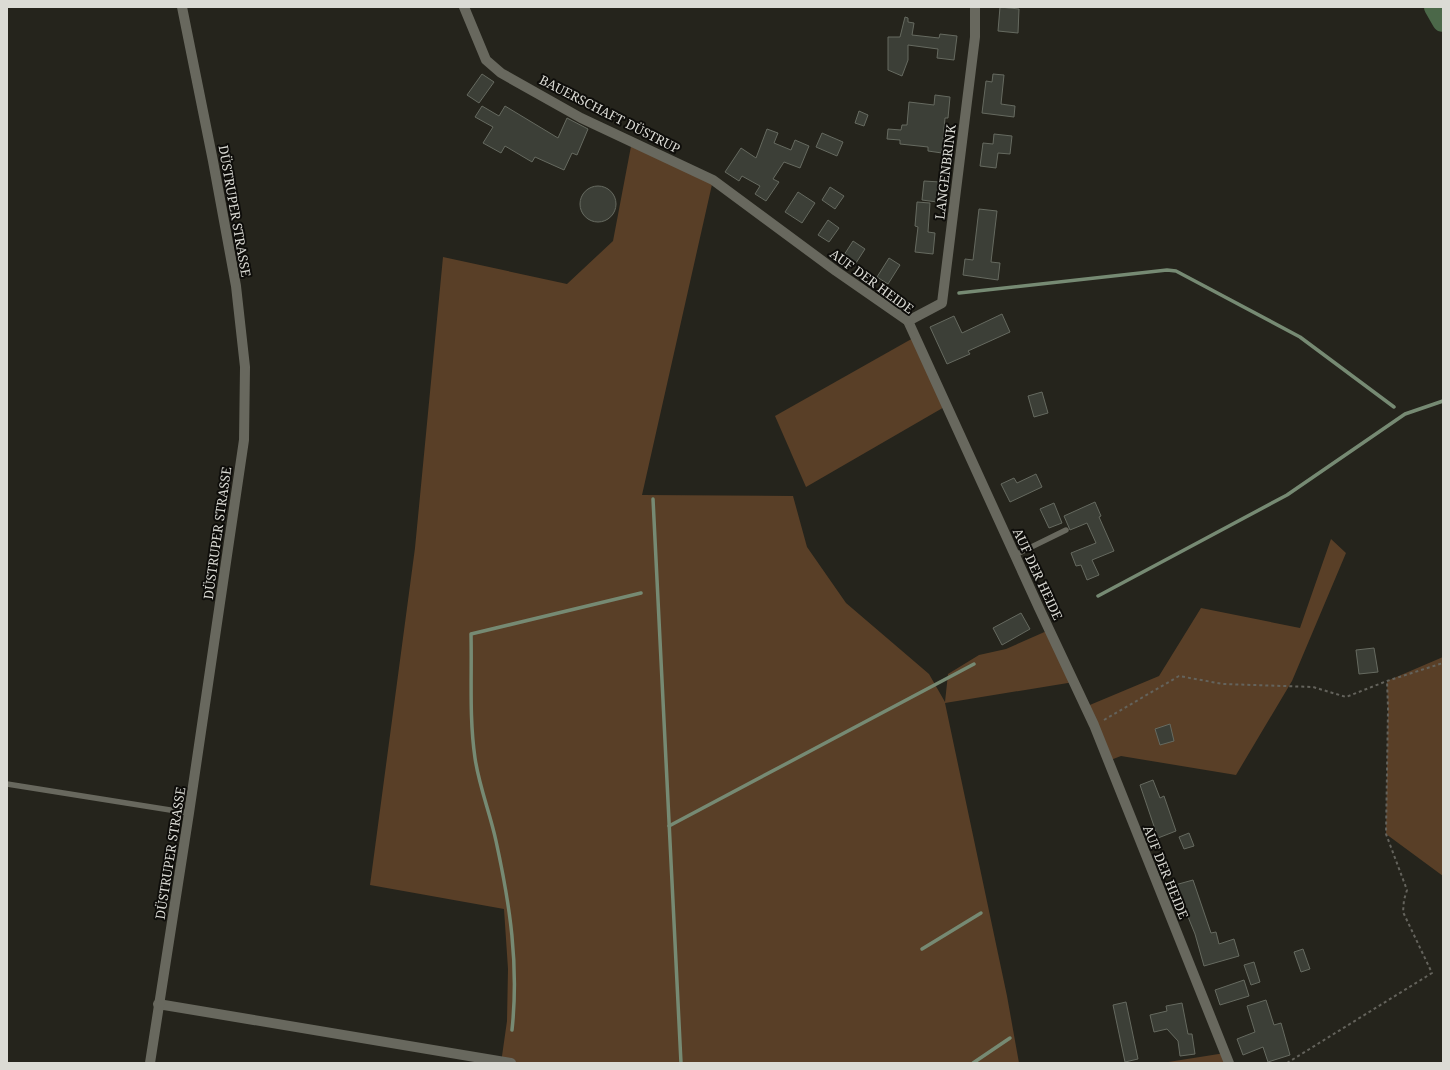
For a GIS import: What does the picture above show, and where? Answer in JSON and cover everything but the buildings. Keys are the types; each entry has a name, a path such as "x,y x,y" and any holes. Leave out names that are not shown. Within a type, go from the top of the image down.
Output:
{"street":[{"name":"DÜSTRUPER STRASSE","path":"150,1063 158,1004 189,814 244,440 245,367 236,286 182,7"},
{"name":"BAUERSCHAFT DÜSTRUP","path":"464,7 486,60 501,73 581,118 713,180"},
{"name":"LANGENBRINK","path":"908,321 942,302 975,37 975,7"},
{"name":"AUF DER HEIDE","path":"713,180 836,271 908,321 1094,725 1229,1063"},
{"path":"158,1004 511,1063"}],"lane":[{"path":"1015,555 1066,530"},
{"path":"7,784 189,814"}],"path":[{"path":"1094,725 1179,676 1223,684 1313,687 1346,697 1387,681 1443,663"},
{"path":"1287,1063 1432,973 1403,912 1407,890 1386,834 1387,681"}],"shaded area":[{"path":"632,141 713,180 642,495 793,496 807,547 846,603 929,674 945,702 948,674 979,655 1006,649 1049,630 1074,682 945,703 1007,996 1019,1063 501,1063 507,1021 508,969 504,909 370,885 415,548 443,257 567,284 613,241"},
{"path":"915,337 946,406 806,487 775,416"},
{"path":"1331,539 1346,553 1292,681 1236,775 1121,756 1108,761 1085,707 1159,676 1201,608 1300,628"},
{"path":"1443,657 1443,876 1386,834 1387,681"},
{"path":"1225,1053 1229,1063 1162,1063"}],"waterway":[{"path":"1435,7 1443,21"},
{"path":"959,293 1167,270 1176,271 1300,337 1394,407"},
{"path":"1098,596 1287,495 1405,414 1443,401"},
{"path":"653,499 681,1063"},
{"path":"512,1030 514,1006 514,959 512,935 494,831 479,779 475,758 471,712 471,634 641,593"},
{"path":"669,826 974,664"},
{"path":"922,949 981,913"},
{"path":"973,1063 1010,1038"}]}
